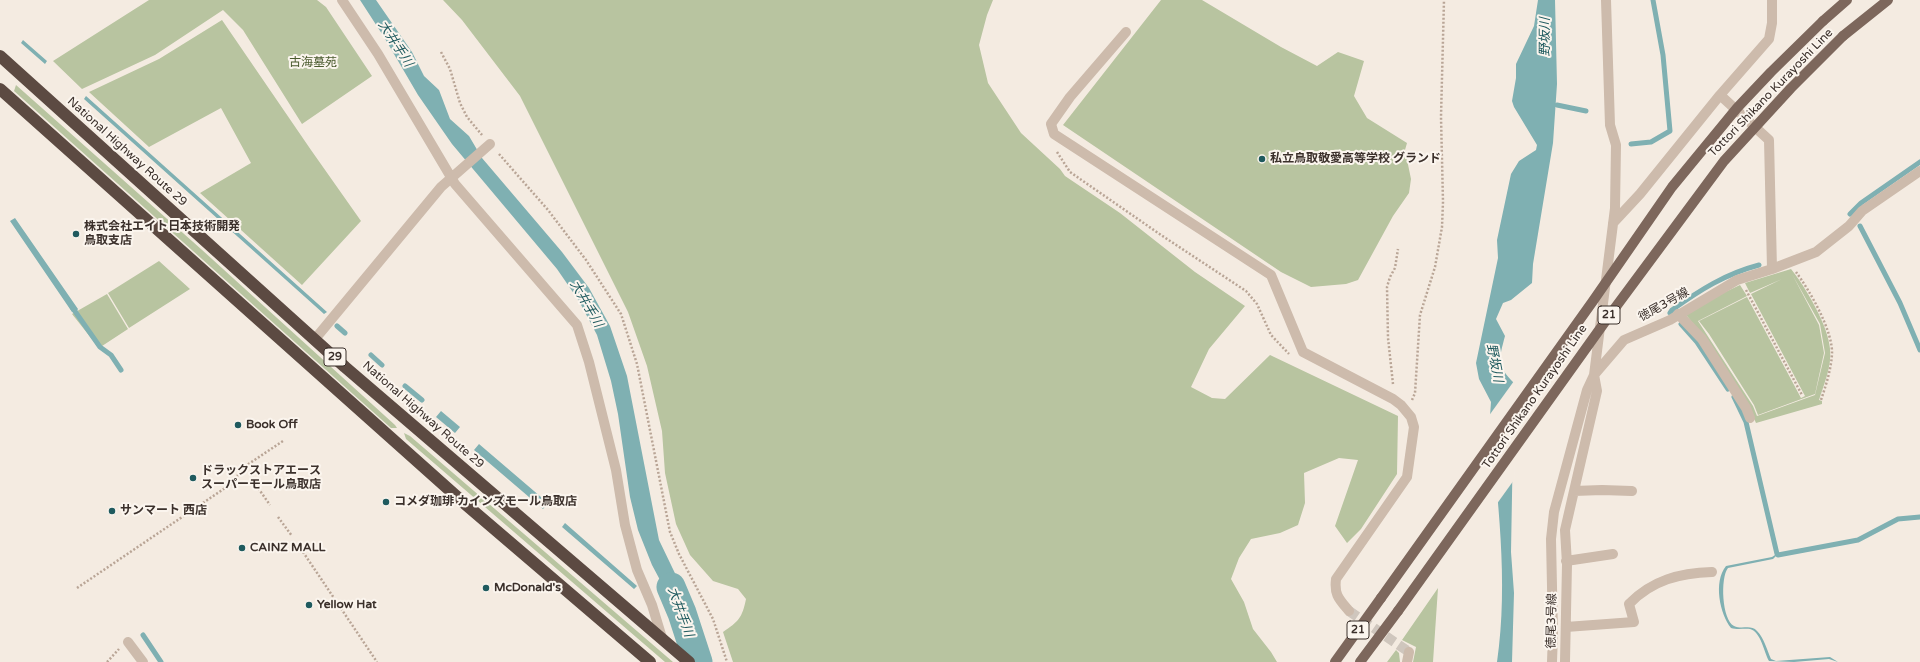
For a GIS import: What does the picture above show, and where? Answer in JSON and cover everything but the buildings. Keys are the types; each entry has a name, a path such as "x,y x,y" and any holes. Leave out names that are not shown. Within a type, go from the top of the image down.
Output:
{"highway":[{"name":"National Highway Route 29","path":"0,56 315,340 689,662"},
{"name":"29","path":"0,89 458,498 650,662"}],"main road":[{"name":"Tottori Shikano Kurayoshi Line","path":"1335,662 1593,301 1672,187 1737,108 1771,72 1823,21 1847,0"},
{"name":"Tottori Shikano Kurayoshi Line","path":"1360,662 1612,312 1724,161 1791,88 1843,36 1888,0"}],"street":[{"path":"342,0 378,54 451,177 577,325 589,362 616,470 624,526 637,570 652,605 662,638"},
{"path":"1552,662 1553,634 1551,539 1554,512 1587,390 1594,375 1615,208 1616,145 1610,125 1606,0"},
{"path":"1613,223 1640,194 1720,95 1769,39 1772,23 1772,0"},
{"path":"1126,32 1070,98 1051,124 1054,134 1271,275 1303,352 1393,399 1406,411 1414,427 1407,477 1336,579 1335,590 1340,600 1349,611"},
{"path":"1720,95 1769,140 1772,269"},
{"path":"315,340 451,177 490,144"},
{"name":"徳尾3号線","path":"1565,662 1565,530 1597,392 1594,375 1624,340 1678,314 1740,279 1772,269 1816,252 1849,226 1862,211 1920,171"},
{"path":"1678,314 1702,338 1746,408 1750,418"},
{"path":"1574,491 1632,491"},
{"path":"1566,560 1613,554"},
{"path":"1566,627 1634,622 1629,604 1640,592 1667,579 1689,573 1712,572"},
{"path":"128,642 143,662"}],"path":[{"path":"1406,411 1415,393 1420,315 1434,267 1442,227 1443,202 1441,117 1444,0"},
{"path":"441,52 450,69 460,103 467,117 548,210 586,260 621,314 637,364 670,532 679,554 713,619 727,662"},
{"path":"1054,134 1055,149 1070,172 1161,235 1246,291 1257,304 1271,335 1290,355"},
{"path":"1393,399 1388,338 1387,287 1395,268 1398,249"},
{"path":"1789,262 1803,282 1816,307 1829,334 1832,345 1830,368 1821,400"},
{"path":"1740,279 1802,395"},
{"path":"77,588 231,484 244,466 283,441"},
{"path":"256,485 270,504"},
{"path":"278,517 292,536"},
{"path":"303,552 377,662"}],"green space":[{"name":"古海墓苑","path":"149,0 317,0 326,7 372,76 302,124 243,30 223,10 155,55 82,89 53,61"},
{"path":"443,0 993,0 987,15 979,45 988,83 1021,133 1060,169 1065,176 1120,213 1195,272 1245,306 1209,349 1191,387 1212,398 1225,399 1270,355 1398,416 1397,474 1361,529 1347,543 1335,526 1358,460 1339,458 1304,473 1305,503 1298,525 1280,533 1251,539 1239,558 1231,579 1244,602 1253,629 1277,662 733,662 723,632 733,625 739,618 743,611 746,599 738,589 713,581 690,555 676,524 665,473 662,431 647,366 628,312 520,96 462,20"},
{"name":"私立鳥取敬愛高等学校 グランド","path":"1161,0 1202,0 1281,47 1317,66 1338,52 1364,61 1354,96 1367,118 1407,143 1405,150 1411,179 1409,193 1393,216 1358,280 1346,284 1311,287 1281,272 1063,125"},
{"path":"222,20 361,221 302,285 200,193 251,163 221,108 149,147 89,92 159,59"},
{"path":"16,85 201,249 397,428 391,428 14,91"},
{"path":"159,261 190,289 129,328 108,293"},
{"path":"1791,269 1815,307 1829,340 1830,362 1819,400 1822,401 1822,404 1756,423 1749,407 1704,336 1686,315 1721,294 1740,285 1747,296 1698,321 1753,406 1757,416 1815,395 1825,353 1820,324 1792,274 1819,325 1824,353 1815,394 1758,415 1754,405 1709,334 1699,321 1747,297 1801,398 1805,396 1751,294 1782,279 1750,293 1745,283"},
{"path":"107,294 128,329 99,348 72,314"},
{"path":"404,433 410,436 673,662 665,662 406,439"},
{"path":"1438,588 1433,662 1413,662 1416,647 1402,640"},
{"path":"1396,650 1399,653 1400,662 1387,662"}],"water":[{"path":"360,0 376,0 412,52 424,76 439,90 450,119 469,136 482,158 562,252 589,288 610,326 627,376 659,540 684,592 695,625 677,623 668,595 652,565 638,530 630,497 618,414 611,381 597,335 579,301 557,269 452,144 418,95 384,37"},
{"name":"野坂川","path":"1538,0 1555,0 1557,84 1553,143 1533,264 1532,283 1511,300 1503,303 1496,319 1505,336 1500,361 1504,371 1514,383 1511,552 1514,593 1512,662 1497,662 1502,600 1501,539 1490,416 1491,402 1479,379 1476,363 1498,258 1497,240 1511,174 1519,161 1536,150 1537,145 1514,107 1512,101 1516,78 1516,64 1534,26"},
{"path":"23,40 47,61 45,64 21,43"},
{"path":"86,96 327,312 324,314 84,99"},
{"path":"15,218 78,309 76,312 72,312 10,221"},
{"path":"441,411 460,427 455,433 436,417"},
{"path":"479,444 548,503 543,509 474,450"},
{"path":"565,523 637,586 634,589 562,527"},
{"path":"1777,555 1773,559 1728,568 1725,573 1723,589 1725,608 1730,622 1737,627 1749,627 1755,629 1762,637 1771,659 1776,661 1830,657 1838,662 1829,659 1794,662 1769,661 1760,638 1754,631 1750,629 1731,628 1727,622 1721,606 1719,589 1722,573 1726,566 1772,557"}],"pier":[{"path":"1514,381 1516,384 1514,480 1496,505 1488,417"}],"waterway":[{"path":"1631,144 1651,142 1670,131 1663,55 1653,0"},
{"path":"1557,105 1586,111"},
{"path":"1850,214 1861,203 1920,162"},
{"path":"1860,226 1900,303 1920,350"},
{"path":"1670,313 1682,303 1713,283 1735,273 1759,265"},
{"path":"72,307 100,347 111,355 121,370"},
{"path":"1681,324 1697,342 1728,389"},
{"path":"337,326 345,333"},
{"path":"371,355 382,365"},
{"path":"405,386 422,400"},
{"path":"1734,397 1746,422 1777,554"},
{"path":"1778,555 1858,540 1898,519 1920,517"},
{"name":"大井手川","path":"671,587 682,613 698,662"},
{"path":"143,635 161,662"}],"tunnel":[{"path":"1349,611 1409,652"}],"place":[{"name":"私立鳥取敬愛高等学校 グランド","path":"1262,159"},
{"name":"株式会社エイト日本技術開発 鳥取支店","path":"76,234"},
{"name":"Book Off","path":"238,425"},
{"name":"ドラックストアエース スーパーモール鳥取店","path":"193,478"},
{"name":"コメダ珈琲 カインズモール鳥取店","path":"386,502"},
{"name":"サンマート 西店","path":"112,511"},
{"name":"CAINZ MALL","path":"242,548"},
{"name":"McDonald's","path":"486,588"},
{"name":"Yellow Hat","path":"309,605"}]}
